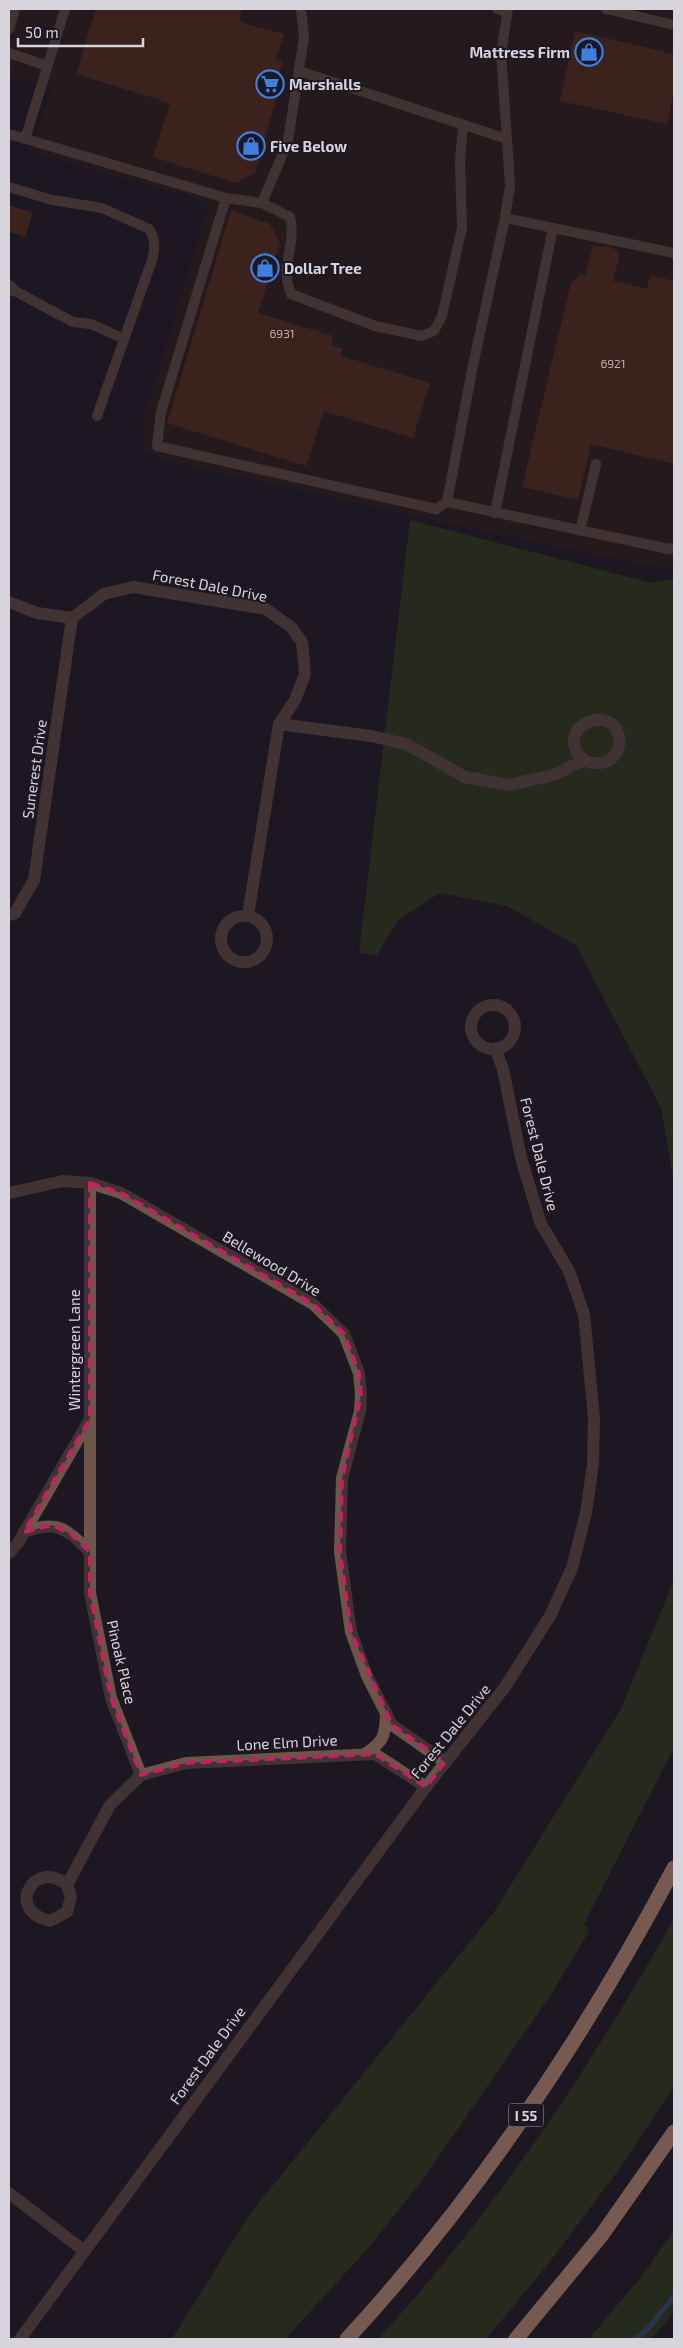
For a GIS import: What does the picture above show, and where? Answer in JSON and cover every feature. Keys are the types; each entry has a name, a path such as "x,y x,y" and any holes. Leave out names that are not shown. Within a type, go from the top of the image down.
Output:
{"highway":[{"name":"I 55","path":"347,2339 433,2240 542,2093 599,2002 674,1868"},
{"path":"516,2339 601,2236 674,2132"}],"street":[{"name":"Forest Dale Drive","path":"72,618 104,594 133,587 266,609 291,627 302,642 305,674 295,700 279,724 248,915"},
{"path":"9,602 37,614 72,618"},
{"name":"Sunerest Drive","path":"9,915 15,912 34,880 72,618"},
{"path":"279,724 371,736 406,744 465,777 509,784 554,775 584,760"},
{"name":"Forest Dale Drive","path":"20,2339 83,2250 426,1787 506,1687 550,1616 572,1568 586,1513 593,1464 594,1418 584,1314 569,1271 542,1224 521,1158 503,1069 495,1048"},
{"name":"Bellewood Drive","path":"9,1193 63,1181 90,1183 121,1193 313,1304 344,1334 359,1373 361,1394 360,1411 342,1478 340,1552 351,1632 367,1676 392,1725 445,1762"},
{"name":"Wintergreen Lane","path":"9,1553 24,1532 90,1419 90,1183"},
{"name":"Pinoak Place","path":"90,1419 90,1593 111,1698 141,1775"},
{"path":"24,1532 38,1526 52,1525 71,1534 90,1552"},
{"path":"364,1754 377,1746 386,1734 386,1713"},
{"name":"Lone Elm Drive","path":"141,1775 186,1763 375,1754 426,1787"},
{"path":"67,1885 110,1805 141,1775"},
{"path":"9,2194 83,2250"}],"lane":[{"path":"9,30 16,9"},
{"path":"25,139 65,9"},
{"path":"262,203 288,140 304,37 302,9"},
{"path":"606,9 674,25"},
{"path":"447,502 510,186 501,53 504,10"},
{"path":"9,53 47,66"},
{"path":"299,72 507,139"},
{"path":"9,134 226,198 262,203 290,217 294,231 285,275 291,294 375,326 422,336 434,332 442,316 462,228 460,161 463,125"},
{"path":"9,187 52,200 102,208 148,229 153,236 154,254 96,416"},
{"path":"226,198 161,412 157,446 436,509 447,502 580,531 670,549 674,548"},
{"path":"505,218 674,253"},
{"path":"495,513 553,228"},
{"path":"11,288 73,322 91,324 124,339"},
{"path":"580,531 596,464"}],"highlighted area":[{"path":"90,1183 121,1193 313,1304 344,1334 359,1373 361,1394 342,1478 340,1552 351,1632 392,1725 445,1762 426,1787 375,1754 186,1763 141,1775 111,1698 90,1593 90,1552 71,1534 52,1525 24,1532 90,1419"}],"shaded area":[{"path":"9,9 674,9 674,564 663,568 561,548 167,461 144,449 142,425 208,208 199,199 30,152 52,89 9,76"}],"green space":[{"path":"410,520 651,583 674,579 674,1182 661,1108 576,945 507,906 440,893 399,919 377,955 359,953"},
{"path":"674,1580 674,1747 584,1924 589,1931 552,1993 423,2179 371,2245 285,2339 172,2339 250,2214 494,1912 621,1709"},
{"path":"674,1919 674,2086 622,2165 549,2263 486,2339 378,2339 462,2241 538,2138 608,2030"},
{"path":"674,2230 674,2312 652,2339 589,2339 645,2272"}],"building":[{"path":"96,9 242,9 239,22 284,34 276,59 283,61 275,90 278,91 255,173 236,183 153,157 170,103 76,74"},
{"path":"575,31 674,54 674,90 667,124 560,101"},
{"path":"9,205 33,213 25,237 9,232"},
{"path":"231,211 270,224 280,242 258,313 333,336 331,345 343,349 341,356 430,383 413,438 324,411 306,466 167,423"},
{"path":"593,247 611,247 620,253 613,281 647,289 650,275 674,281 674,464 591,444 578,500 522,487 571,283 581,274 585,275"}],"waterway":[{"path":"635,2339 648,2329 674,2296"}],"place":[{"name":"Mattress Firm","path":"589,52"},
{"name":"Marshalls","path":"270,84"},
{"name":"Five Below","path":"251,146"},
{"name":"Dollar Tree","path":"265,268"}]}
